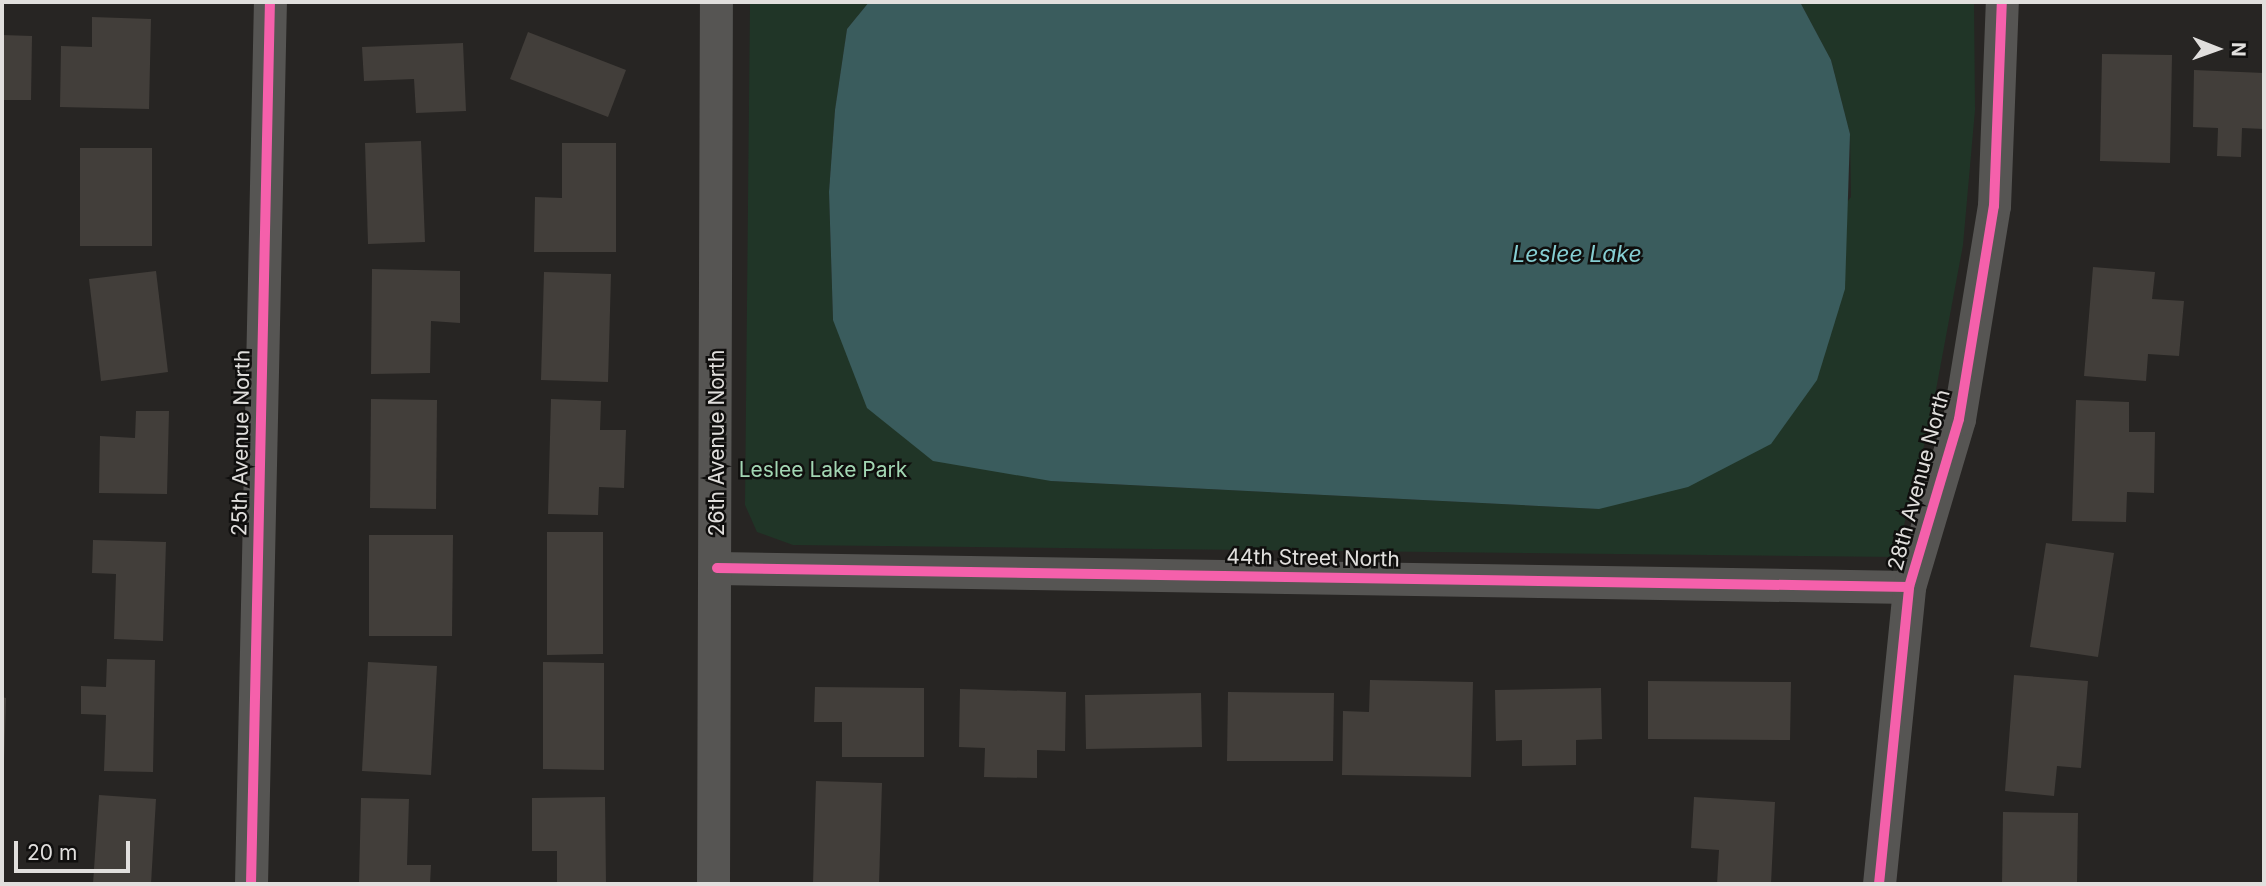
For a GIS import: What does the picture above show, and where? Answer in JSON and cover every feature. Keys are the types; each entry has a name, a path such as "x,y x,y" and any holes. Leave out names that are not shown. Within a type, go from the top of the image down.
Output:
{"street":[{"name":"25th Avenue North","path":"251,884 270,2"},
{"name":"26th Avenue North","path":"713,884 717,568 716,2"},
{"name":"28th Avenue North","path":"1879,884 1909,587 1959,419 1992,220 2002,2"},
{"name":"44th Street North","path":"717,568 1909,587"}],"green space":[{"name":"Leslee Lake Park","path":"750,2 869,2 847,29 835,110 829,192 833,320 1051,481 1599,509 1851,197 1850,134 1831,60 1800,2 1974,2 1975,110 1963,245 1930,422 1896,557 793,545 757,532 745,505"}],"water":[{"name":"Leslee Lake","path":"869,2 1800,2 1831,60 1850,134 1845,289 1817,380 1771,444 1688,487 1599,509 1051,481 933,461 867,408 833,320 829,192 835,110 847,29"}],"building":[{"path":"92,17 151,19 149,109 60,107 61,46 92,47"},
{"path":"528,32 626,70 608,117 510,79"},
{"path":"2,35 32,36 31,100 2,100"},
{"path":"463,43 466,111 416,113 414,79 364,81 362,47"},
{"path":"2102,54 2172,55 2170,163 2100,161"},
{"path":"2194,70 2264,73 2264,129 2242,128 2241,157 2217,156 2218,128 2193,127"},
{"path":"421,141 425,242 368,244 365,143"},
{"path":"562,143 616,143 616,252 534,252 535,197 562,198"},
{"path":"80,148 152,148 152,246 80,246"},
{"path":"2093,267 2155,272 2152,299 2184,301 2179,356 2148,354 2146,381 2084,376"},
{"path":"372,269 460,271 460,323 431,321 430,373 371,374"},
{"path":"156,271 168,372 101,381 89,279"},
{"path":"544,272 611,274 608,382 541,380"},
{"path":"371,399 437,400 436,509 370,508"},
{"path":"551,399 601,401 600,430 626,430 624,488 599,487 598,515 548,514"},
{"path":"2076,400 2129,402 2129,432 2155,432 2154,493 2127,492 2126,522 2072,521"},
{"path":"136,411 169,411 167,494 99,493 100,436 135,438"},
{"path":"547,532 603,532 603,654 547,655"},
{"path":"369,535 453,535 452,636 369,636"},
{"path":"93,540 166,542 163,641 114,639 116,574 92,573"},
{"path":"2046,543 2114,553 2098,657 2030,647"},
{"path":"107,659 155,660 153,772 104,771 106,715 81,714 81,686 106,687"},
{"path":"368,662 437,666 431,775 362,771"},
{"path":"543,662 604,663 604,770 543,769"},
{"path":"2014,675 2088,681 2081,768 2057,766 2054,796 2005,791"},
{"path":"1370,680 1473,682 1471,777 1342,775 1343,711 1369,712"},
{"path":"1648,681 1791,682 1790,740 1648,739"},
{"path":"815,687 924,688 924,757 842,757 842,722 814,722"},
{"path":"1601,688 1602,739 1576,740 1576,765 1522,766 1522,740 1496,741 1495,690"},
{"path":"960,689 1066,692 1065,751 1037,750 1037,778 984,777 985,748 959,747"},
{"path":"1228,692 1334,693 1333,761 1227,761"},
{"path":"1201,693 1202,747 1086,749 1085,695"},
{"path":"2,697 6,698 4,763 2,762"},
{"path":"816,781 882,783 879,884 813,884"},
{"path":"99,795 156,799 151,884 93,884"},
{"path":"605,797 606,884 557,884 557,851 532,851 532,798"},
{"path":"1694,797 1775,802 1771,884 1717,884 1719,850 1691,848"},
{"path":"361,798 409,799 407,865 431,865 430,884 359,884"},
{"path":"2003,812 2078,813 2077,884 2002,884"}],"cycle path":[{"path":"251,884 270,2"},
{"path":"1879,884 1909,587 1959,419 1994,206 2002,2"},
{"path":"717,568 1909,587"}]}
